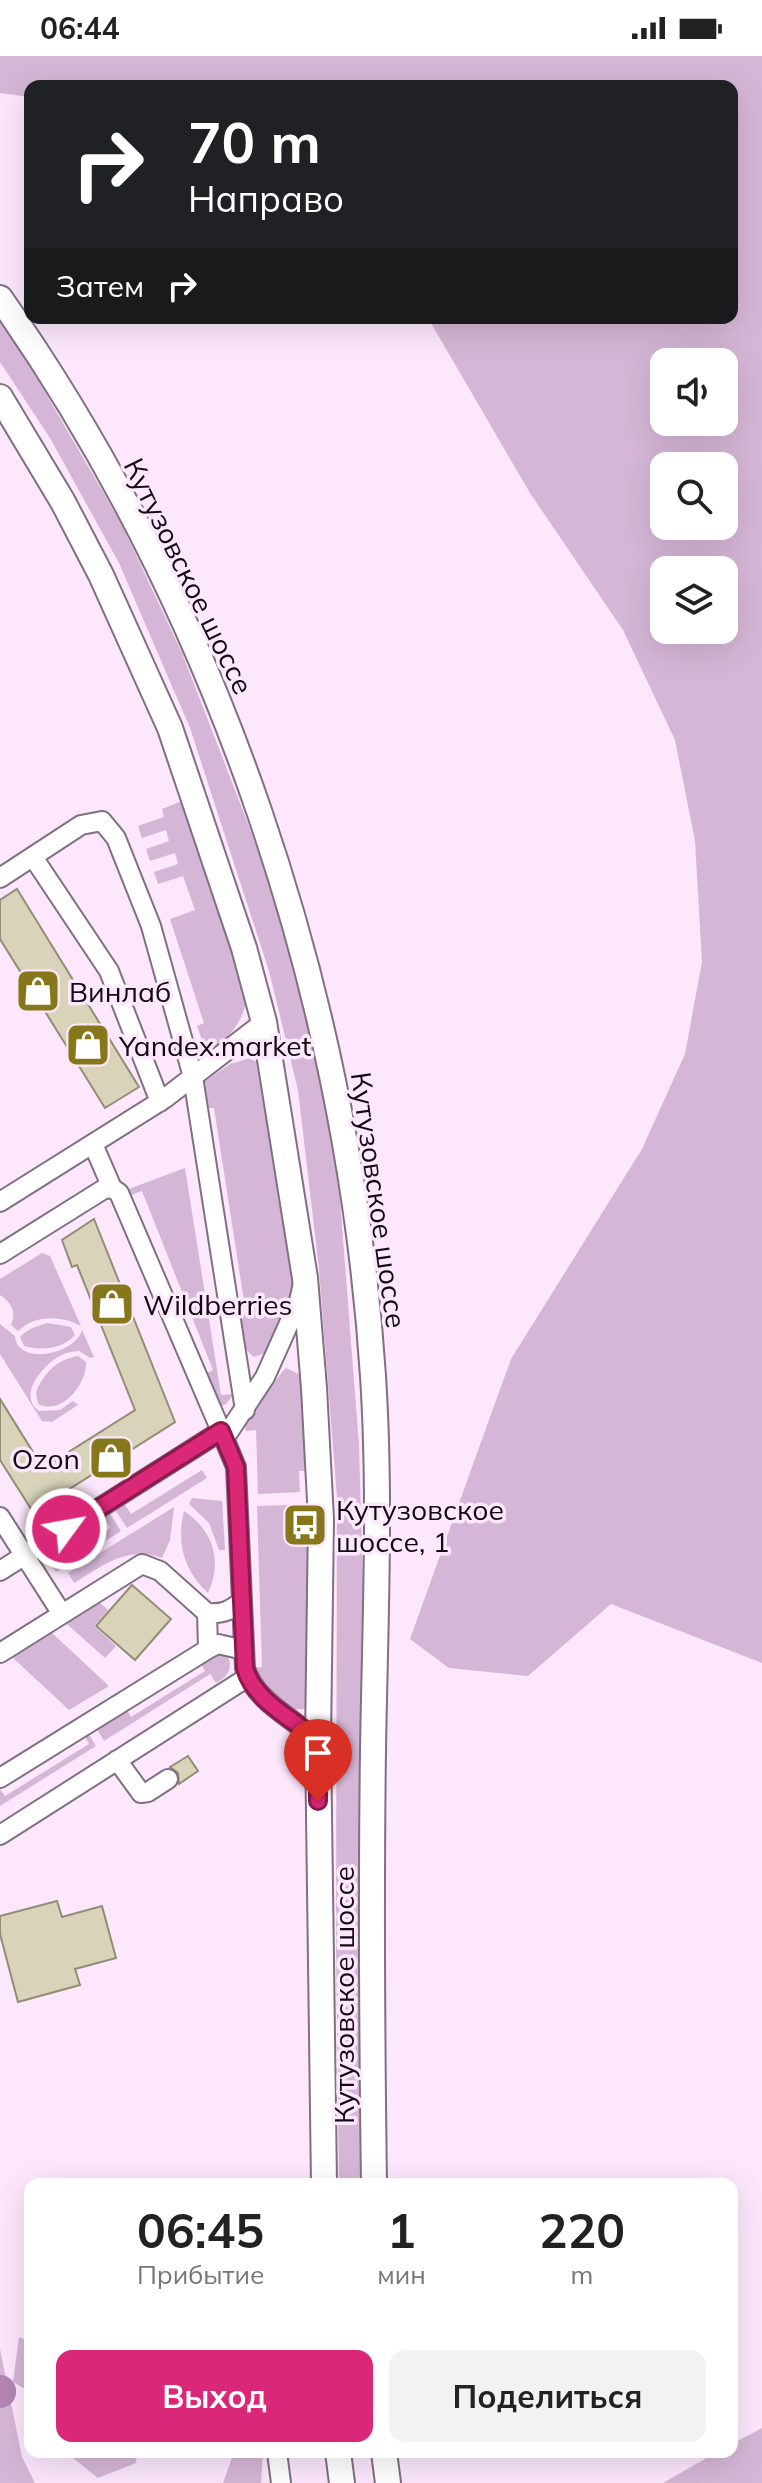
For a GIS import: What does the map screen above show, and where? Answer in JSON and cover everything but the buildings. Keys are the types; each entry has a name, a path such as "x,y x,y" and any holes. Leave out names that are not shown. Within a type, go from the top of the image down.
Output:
{"main road":[{"name":"Кутузовское шоссе","path":"0,298 51,375 132,516 238,751 294,923 332,1079 363,1263 373,1376 379,1511 373,1796 374,2178"},
{"name":"Кутузовское шоссе","path":"0,397 63,502 101,575 170,728 244,948 264,1022 305,1278 321,1519 318,1740 324,2178"},
{"path":"339,2458 342,2483"},
{"path":"385,2458 388,2483"}],"lane":[{"path":"0,878 81,825 102,821 116,838 151,926 193,1077 245,1410"},
{"path":"33,857 109,971 160,1102"},
{"path":"0,1202 160,1102 264,1022"},
{"path":"93,1144 112,1188 119,1193 125,1205 236,1467 244,1650 248,1677 264,1699 318,1740"},
{"path":"0,1254 104,1189 112,1188"},
{"path":"0,1571 222,1435 245,1410 265,1377 293,1315 305,1278"},
{"path":"0,1517 62,1614"},
{"path":"0,1653 142,1564 160,1571 207,1613 208,1649"},
{"path":"207,1613 230,1611 242,1601"},
{"path":"0,1778 208,1649 218,1644 244,1650"},
{"path":"0,1835 248,1677"},
{"path":"117,1760 141,1793 168,1779"},
{"path":"278,2458 281,2483"}],"shaded area":[{"path":"0,56 762,56 762,1663 611,1604 528,1676 449,1668 410,1639 511,1359 642,1149 685,1054 702,962 695,841 675,740 623,630 530,493 431,324 738,324 738,80 24,80 24,96 0,93"},
{"path":"0,321 20,349 121,523 182,653 276,896 318,1050 340,1200 359,1445 365,1652 362,2178 339,2178 337,1498 319,1269 298,1090 269,971 190,728 119,563 50,438 0,362"},
{"path":"182,801 209,870 246,1000 242,1016 233,1031 206,1051 197,1026 204,1023 170,919 195,910 183,876 158,884 154,872 178,864 175,853 150,861 146,849 169,841 166,830 142,838 138,826 164,817 162,809"},
{"path":"250,1058 261,1065 297,1283 279,1331 265,1353 254,1357 243,1344 240,1334 237,1316 246,1314 214,1108 206,1108 201,1084 230,1064"},
{"path":"185,1168 221,1395 234,1394 219,1407 203,1375 213,1370 142,1191 128,1196 126,1190"},
{"path":"42,1253 50,1256 81,1326 48,1318 32,1322 18,1331 11,1325 13,1312 10,1304 0,1295 0,1279"},
{"path":"48,1323 71,1327 75,1335 51,1348 24,1346 20,1337 23,1334"},
{"path":"0,1324 15,1336 18,1345 25,1351 35,1354 47,1354 69,1346 82,1330 94,1357 90,1358 79,1351 60,1356 46,1366 31,1389 33,1404 39,1411 60,1410 73,1401 78,1405 52,1422 42,1421 0,1354"},
{"path":"78,1356 86,1362 78,1388 56,1406 38,1404 36,1392 47,1373 63,1360"},
{"path":"286,1368 303,1376 305,1471 299,1471 300,1492 258,1494 256,1430 246,1431 245,1427"},
{"path":"202,1470 207,1478 127,1528 114,1508 124,1503 131,1514"},
{"path":"192,1498 222,1501 225,1550 219,1550 209,1523 189,1504"},
{"path":"291,1505 290,1530 298,1530 298,1547 309,1547 308,1702 304,1709 281,1703 254,1668 262,1667 257,1506"},
{"path":"174,1507 170,1540 162,1558 138,1554 116,1559 74,1583 68,1573"},
{"path":"184,1511 202,1527 212,1547 215,1569 208,1593 193,1575 184,1556 181,1534"},
{"path":"109,1512 121,1531 56,1572 44,1553 55,1545 63,1557 110,1528 103,1516"},
{"path":"99,1602 108,1610 94,1626 116,1646 105,1658 67,1624"},
{"path":"51,1632 109,1686 69,1710 12,1657"},
{"path":"213,1649 227,1655 229,1660 230,1668 224,1678 216,1683 210,1674 104,1741 94,1724 124,1705 131,1717 205,1671 198,1659"},
{"path":"86,1729 96,1746 0,1806 0,1789 5,1796 89,1744 82,1732"},
{"path":"19,2337 24,2339 24,2388 13,2382"},
{"path":"0,2349 22,2457 35,2483 0,2483"},
{"path":"762,2428 762,2483 663,2483 707,2458 738,2458 738,2441"},
{"path":"73,2458 136,2458 136,2463 98,2478"},
{"path":"232,2458 263,2458 261,2483 223,2483"}],"place":[{"name":"Винлаб","path":"38,991"},
{"name":"Yandex.market","path":"88,1045"},
{"name":"Wildberries","path":"112,1304"},
{"name":"Ozon","path":"111,1458"},
{"name":"Кутузовское шоссе, 1","path":"305,1525"}],"route":[{"path":"66,1529 221,1431 236,1467 245,1668 264,1699 318,1740 318,1801"}]}
